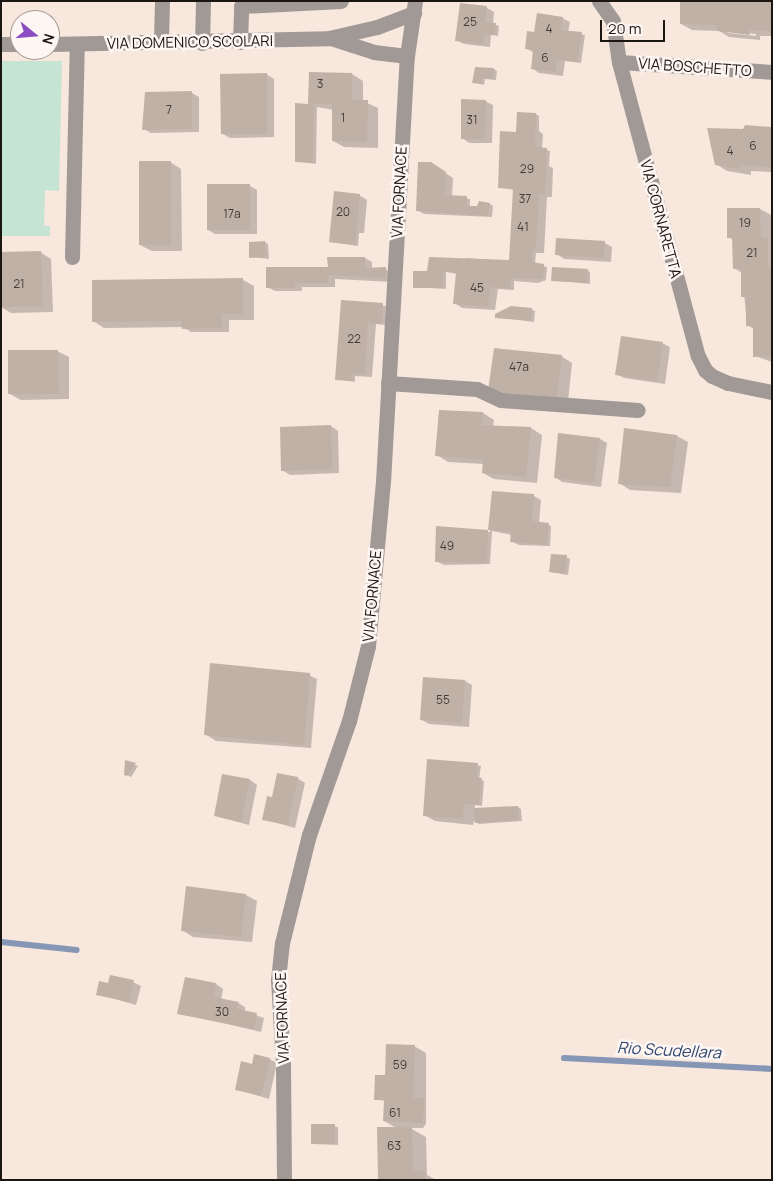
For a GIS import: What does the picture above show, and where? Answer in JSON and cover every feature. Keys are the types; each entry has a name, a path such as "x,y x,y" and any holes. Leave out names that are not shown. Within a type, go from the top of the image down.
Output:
{"street":[{"path":"161,42 162,1"},
{"path":"202,43 203,1"},
{"path":"240,42 242,6 341,1"},
{"name":"VIA CORNARETTA","path":"599,1 614,21 619,62 705,370 728,383 772,392"},
{"name":"VIA DOMENICO SCOLARI","path":"60,44 202,43 329,38 377,27 414,7"},
{"name":"VIA FORNACE","path":"284,1180 283,1064 278,980 281,951 309,835 349,721 368,646 388,383 407,56 414,7"},
{"name":"VIA DOMENICO SCOLARI","path":"329,38 374,52 407,56"},
{"path":"72,257 77,44"},
{"name":"VIA BOSCHETTO","path":"619,62 772,72"},
{"path":"388,383 477,389 501,400 638,410"}],"green space":[{"path":"1,61 62,61 59,191 45,190 44,226 50,226 50,236 1,236"}],"building":[{"path":"680,1 772,1 772,31 749,30 750,35 717,31 717,25 680,24"},
{"path":"460,3 487,6 485,22 496,23 495,35 484,34 483,44 455,41"},
{"path":"537,13 563,17 561,30 582,32 578,62 557,60 555,72 531,69 533,50 525,49 527,31 534,32"},
{"path":"475,67 494,68 493,79 482,78 481,84 472,83"},
{"path":"309,72 352,73 352,100 368,100 367,142 332,141 332,104 314,104 313,163 295,162 295,103 308,104"},
{"path":"267,73 267,134 221,134 220,74"},
{"path":"192,91 192,129 142,130 145,92"},
{"path":"461,99 486,100 485,139 461,139"},
{"path":"517,112 536,113 535,147 547,148 545,194 539,193 536,250 533,249 532,262 544,264 543,279 511,278 510,289 490,287 488,307 453,304 456,273 443,271 443,288 413,288 413,271 427,271 429,257 509,260 513,189 498,188 500,131 516,132"},
{"path":"745,125 772,127 772,167 740,165 740,169 715,165 707,128 743,129"},
{"path":"139,161 171,161 171,245 139,245"},
{"path":"418,162 431,162 446,172 445,195 467,196 467,206 477,206 479,201 490,203 488,216 416,211"},
{"path":"207,184 250,184 250,230 207,230"},
{"path":"334,191 360,194 355,245 329,242"},
{"path":"727,208 760,208 761,238 768,238 768,267 772,267 772,356 753,357 753,326 746,326 746,297 741,297 741,269 733,269 732,238 727,238"},
{"path":"556,238 605,241 604,258 555,255"},
{"path":"265,241 266,257 249,258 249,242"},
{"path":"41,251 43,306 1,307 1,252"},
{"path":"327,257 365,257 365,268 386,267 386,278 328,275 328,283 295,283 295,288 266,288 266,267 328,267"},
{"path":"552,267 588,269 587,283 551,281"},
{"path":"243,278 243,314 222,314 222,328 182,329 181,321 92,322 92,280"},
{"path":"341,300 383,303 382,324 368,323 365,374 353,373 352,381 335,380"},
{"path":"511,306 532,308 531,321 495,318 495,314"},
{"path":"621,336 663,342 657,381 615,375"},
{"path":"494,348 562,355 557,397 488,391"},
{"path":"8,350 58,350 59,394 8,394"},
{"path":"439,410 483,412 481,425 531,427 526,477 482,473 483,460 435,456"},
{"path":"331,425 332,469 281,471 280,427"},
{"path":"624,428 677,435 670,487 618,484"},
{"path":"558,433 600,438 594,483 554,478"},
{"path":"492,491 534,494 532,521 549,523 547,545 510,542 511,532 488,530"},
{"path":"436,526 488,530 487,563 435,562"},
{"path":"551,554 567,555 565,574 549,572"},
{"path":"210,663 310,673 304,745 204,735"},
{"path":"423,677 465,680 462,723 420,720"},
{"path":"427,759 478,763 476,777 482,778 479,805 464,804 463,819 423,816"},
{"path":"125,760 136,763 127,776 124,775"},
{"path":"277,773 298,777 288,825 262,820 267,796 272,797"},
{"path":"222,774 250,779 241,822 214,816"},
{"path":"518,806 519,820 475,823 474,808"},
{"path":"186,886 246,894 241,937 181,931"},
{"path":"110,975 134,980 129,1002 96,995 99,981 108,983"},
{"path":"185,977 216,983 214,997 239,1002 237,1009 257,1013 254,1029 177,1014"},
{"path":"386,1044 415,1045 413,1098 424,1098 423,1123 383,1121 384,1100 374,1100 375,1075 385,1075"},
{"path":"254,1054 270,1058 261,1096 235,1090 241,1061 252,1064"},
{"path":"311,1124 335,1124 335,1144 311,1144"},
{"path":"377,1127 412,1127 413,1170 425,1172 425,1180 378,1180"}],"waterway":[{"name":"Rio Scudellara","path":"1,942 77,950"},
{"name":"Rio Scudellara","path":"564,1058 772,1069"}]}
